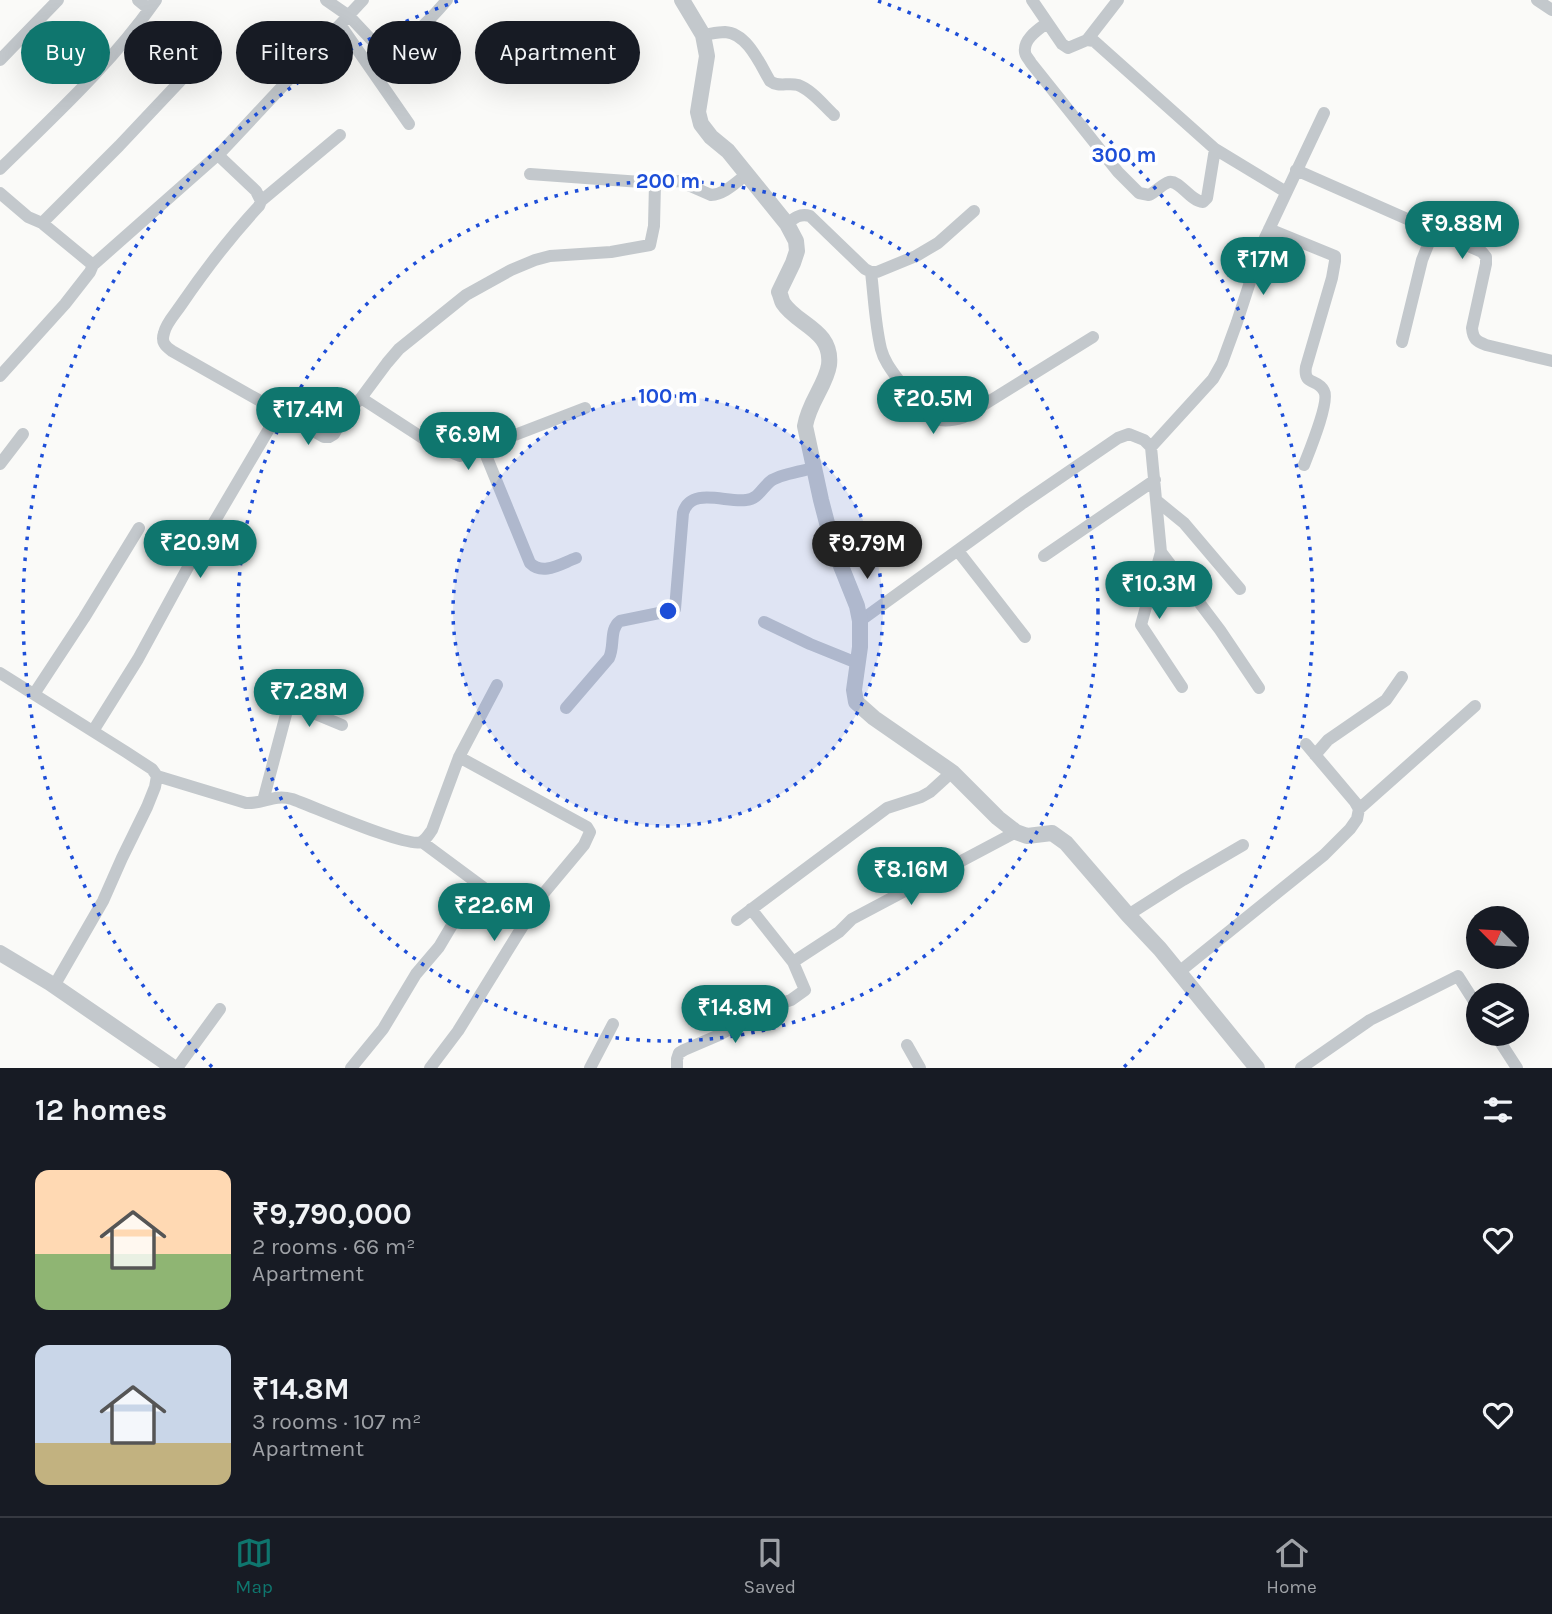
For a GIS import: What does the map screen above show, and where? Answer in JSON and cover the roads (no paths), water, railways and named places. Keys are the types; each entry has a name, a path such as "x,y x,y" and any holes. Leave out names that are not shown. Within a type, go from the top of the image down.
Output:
{"street":[{"path":"0,60 58,0"},
{"path":"0,169 100,68 153,5 138,0"},
{"path":"326,0 345,21 363,0"},
{"path":"353,27 387,52 404,41 447,0"},
{"path":"682,0 703,35 707,56 698,112 701,124 728,152 786,224 796,241 797,251 779,292 790,310 817,333 826,345 830,361 828,372 807,413 805,426 833,545 857,606 860,621 860,647 854,690 856,702 874,718 952,772 1016,832 1027,836 1052,832 1066,843 1179,972 1257,1068"},
{"path":"1032,0 1062,44 1068,48 1087,40 1118,0"},
{"path":"1537,0 1552,10"},
{"path":"1047,23 1031,37 1025,52 1103,155 1139,193 1149,195 1168,182 1174,183 1198,202 1203,202 1207,198 1214,149"},
{"path":"703,35 724,32 740,37 746,42 770,81 774,84 798,85 834,115"},
{"path":"353,34 409,124"},
{"path":"1087,40 1094,41 1214,149 1286,192"},
{"path":"42,223 177,84"},
{"path":"0,376 65,304 93,265 218,155 285,84"},
{"path":"1151,447 1219,371 1269,229 1324,113"},
{"path":"340,135 261,201 227,242 163,333 165,346 172,351 324,437 334,434 346,413 387,363 415,335 467,295 535,260 650,245 654,226 655,183"},
{"path":"218,155 256,191 261,201"},
{"path":"1296,170 1482,252 1486,257 1486,264 1472,336 1486,345 1552,361"},
{"path":"530,174 655,183 679,181 711,195 728,189 746,175"},
{"path":"0,193 93,265"},
{"path":"786,224 797,216 810,216 858,263 870,272 877,272 938,243 974,211"},
{"path":"1269,229 1335,256 1332,278 1306,368 1307,379 1321,387 1326,398 1304,465"},
{"path":"1402,342 1422,260 1434,230"},
{"path":"870,272 879,338 885,360 916,407 933,419 956,420 964,417 1093,337"},
{"path":"361,398 435,446 460,456 585,408"},
{"path":"93,732 138,659 278,412"},
{"path":"0,464 23,434"},
{"path":"860,621 1118,438 1129,434 1144,440 1151,447 1161,552 1141,625 1182,687"},
{"path":"483,448 530,563 536,569 543,570 576,558"},
{"path":"566,708 609,658 616,624 675,608 683,513 690,501 702,497 746,501 754,499 772,480 814,468"},
{"path":"1044,556 1155,480"},
{"path":"1157,501 1184,523 1240,589"},
{"path":"34,694 139,528"},
{"path":"958,551 1025,637"},
{"path":"1161,552 1259,688"},
{"path":"764,622 857,663"},
{"path":"0,673 152,769 157,776 246,803 282,796 413,843 422,842 432,830 459,757 497,685"},
{"path":"1315,755 1328,740 1386,700 1402,677"},
{"path":"263,801 289,702 342,725"},
{"path":"1179,972 1324,855 1357,819 1359,809 1475,706"},
{"path":"1307,744 1359,809"},
{"path":"459,757 587,827 590,832 584,845 523,918"},
{"path":"737,920 887,808 921,797 952,772"},
{"path":"54,986 103,901 147,807 157,776"},
{"path":"793,962 839,932 852,919 1016,832"},
{"path":"422,842 523,918 524,924 458,1031 430,1068"},
{"path":"1128,915 1243,845"},
{"path":"351,1068 383,1030 416,974 439,947 477,883"},
{"path":"677,1068 679,1053 719,1035 769,1007 791,1000 805,990 793,962 751,909"},
{"path":"0,953 175,1068 219,1009"},
{"path":"1301,1068 1370,1020 1458,976 1466,989"},
{"path":"590,1068 613,1024"},
{"path":"907,1045 919,1068"},
{"path":"1503,1046 1517,1068"}]}
